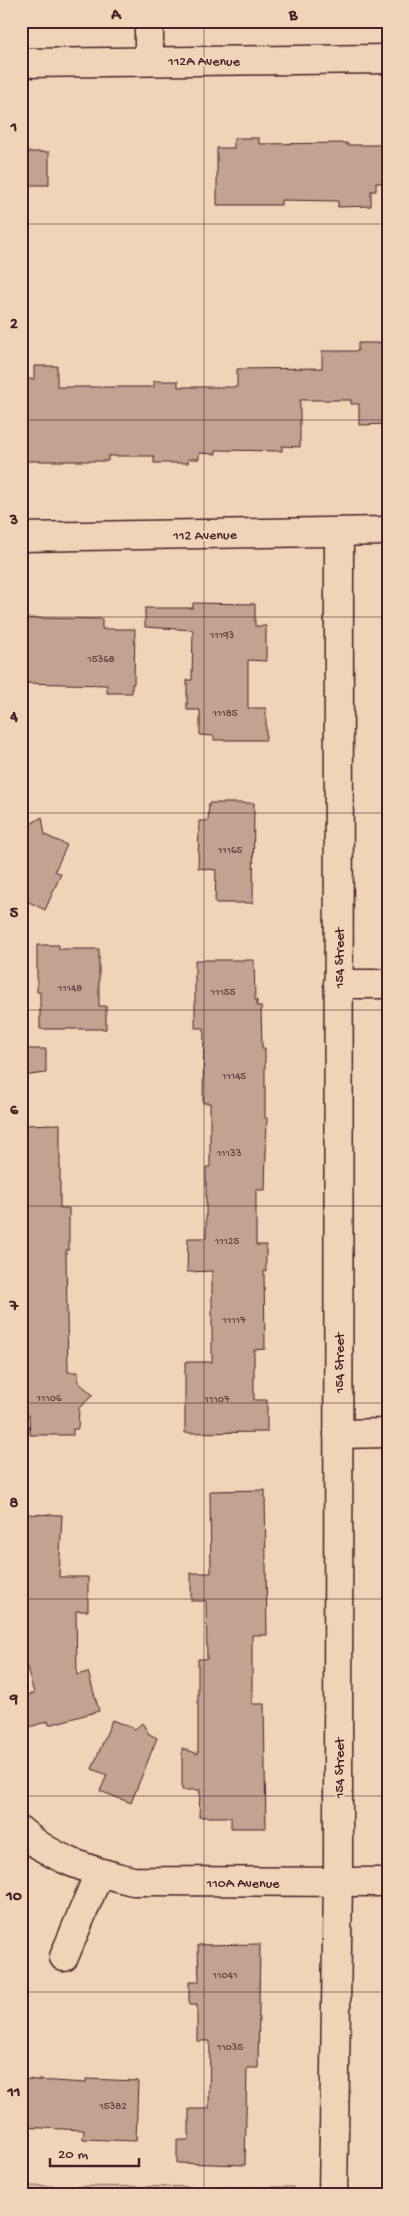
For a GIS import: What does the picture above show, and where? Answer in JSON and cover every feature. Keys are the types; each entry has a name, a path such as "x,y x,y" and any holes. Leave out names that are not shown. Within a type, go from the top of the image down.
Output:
{"street":[{"path":"149,21 149,61"},
{"name":"112A Avenue","path":"21,63 388,59"},
{"name":"112 Avenue","path":"21,537 388,531"},
{"name":"154 Street","path":"333,2195 338,1882 339,532"},
{"path":"338,984 388,984"},
{"path":"338,1434 388,1433"},
{"name":"110A Avenue","path":"23,1833 59,1856 99,1873 133,1881 170,1883 388,1882"},
{"path":"64,1958 99,1873"}],"shaded area":[{"path":"21,2186 293,2187 293,2195 21,2195"}],"building":[{"path":"234,138 259,138 259,144 347,143 347,145 388,145 388,183 376,183 376,191 371,191 371,206 338,207 338,201 281,200 281,205 217,205 217,148 234,148"},
{"path":"21,152 49,152 49,185 21,185"},
{"path":"358,343 388,343 388,424 359,425 359,404 351,404 351,400 300,400 300,447 282,446 282,451 216,450 216,454 199,453 199,459 188,459 188,463 154,463 154,456 108,456 108,461 21,461 21,379 34,379 34,366 57,366 57,387 154,387 154,381 178,381 178,387 237,387 237,369 322,368 322,351 358,351"},
{"path":"193,603 255,604 255,626 266,626 266,661 248,660 248,708 266,708 266,740 214,740 214,736 200,735 200,710 187,710 187,680 192,680 193,630 145,627 145,608 193,608"},
{"path":"21,618 102,619 102,629 135,629 134,684 132,684 132,693 107,693 107,685 21,683"},
{"path":"209,803 254,803 253,903 215,903 216,870 198,868 199,821 208,821"},
{"path":"42,817 45,835 67,845 55,871 61,874 45,910 21,898 21,830"},
{"path":"37,945 59,945 59,949 99,949 99,1006 106,1006 106,1029 40,1029 40,992 37,992"},
{"path":"195,960 254,960 255,1000 257,1000 257,1006 261,1006 262,1048 265,1048 265,1118 267,1118 265,1190 256,1190 256,1245 266,1245 266,1271 264,1271 265,1349 254,1350 254,1400 267,1400 267,1432 185,1433 185,1362 212,1362 212,1271 187,1272 188,1238 206,1238 206,1167 210,1167 210,1103 203,1103 204,1028 195,1028"},
{"path":"21,1049 46,1049 46,1073 21,1076"},
{"path":"60,1124 60,1208 69,1208 69,1250 66,1250 68,1372 78,1372 78,1382 93,1395 79,1408 78,1429 73,1429 73,1435 30,1435 29,1415 21,1415 21,1369 26,1369 26,1337 21,1331 21,1125"},
{"path":"265,1490 267,1635 252,1635 252,1704 264,1704 266,1828 231,1828 231,1817 199,1817 200,1790 182,1790 182,1748 198,1754 198,1659 207,1659 206,1601 191,1601 191,1573 211,1573 210,1491"},
{"path":"21,1514 62,1515 59,1577 88,1577 88,1611 76,1611 77,1675 88,1672 99,1711 49,1725 48,1721 30,1727 21,1697 34,1693 24,1657 24,1614 21,1614"},
{"path":"112,1720 135,1729 142,1723 149,1734 157,1738 131,1803 100,1791 107,1775 92,1769"},
{"path":"260,1944 258,2068 247,2068 245,2165 177,2163 177,2140 189,2140 189,2109 209,2109 210,2041 197,2041 197,2005 189,2005 189,1982 199,1982 198,1945"},
{"path":"21,2079 86,2083 86,2079 138,2081 136,2141 83,2139 84,2130 21,2127"}]}
